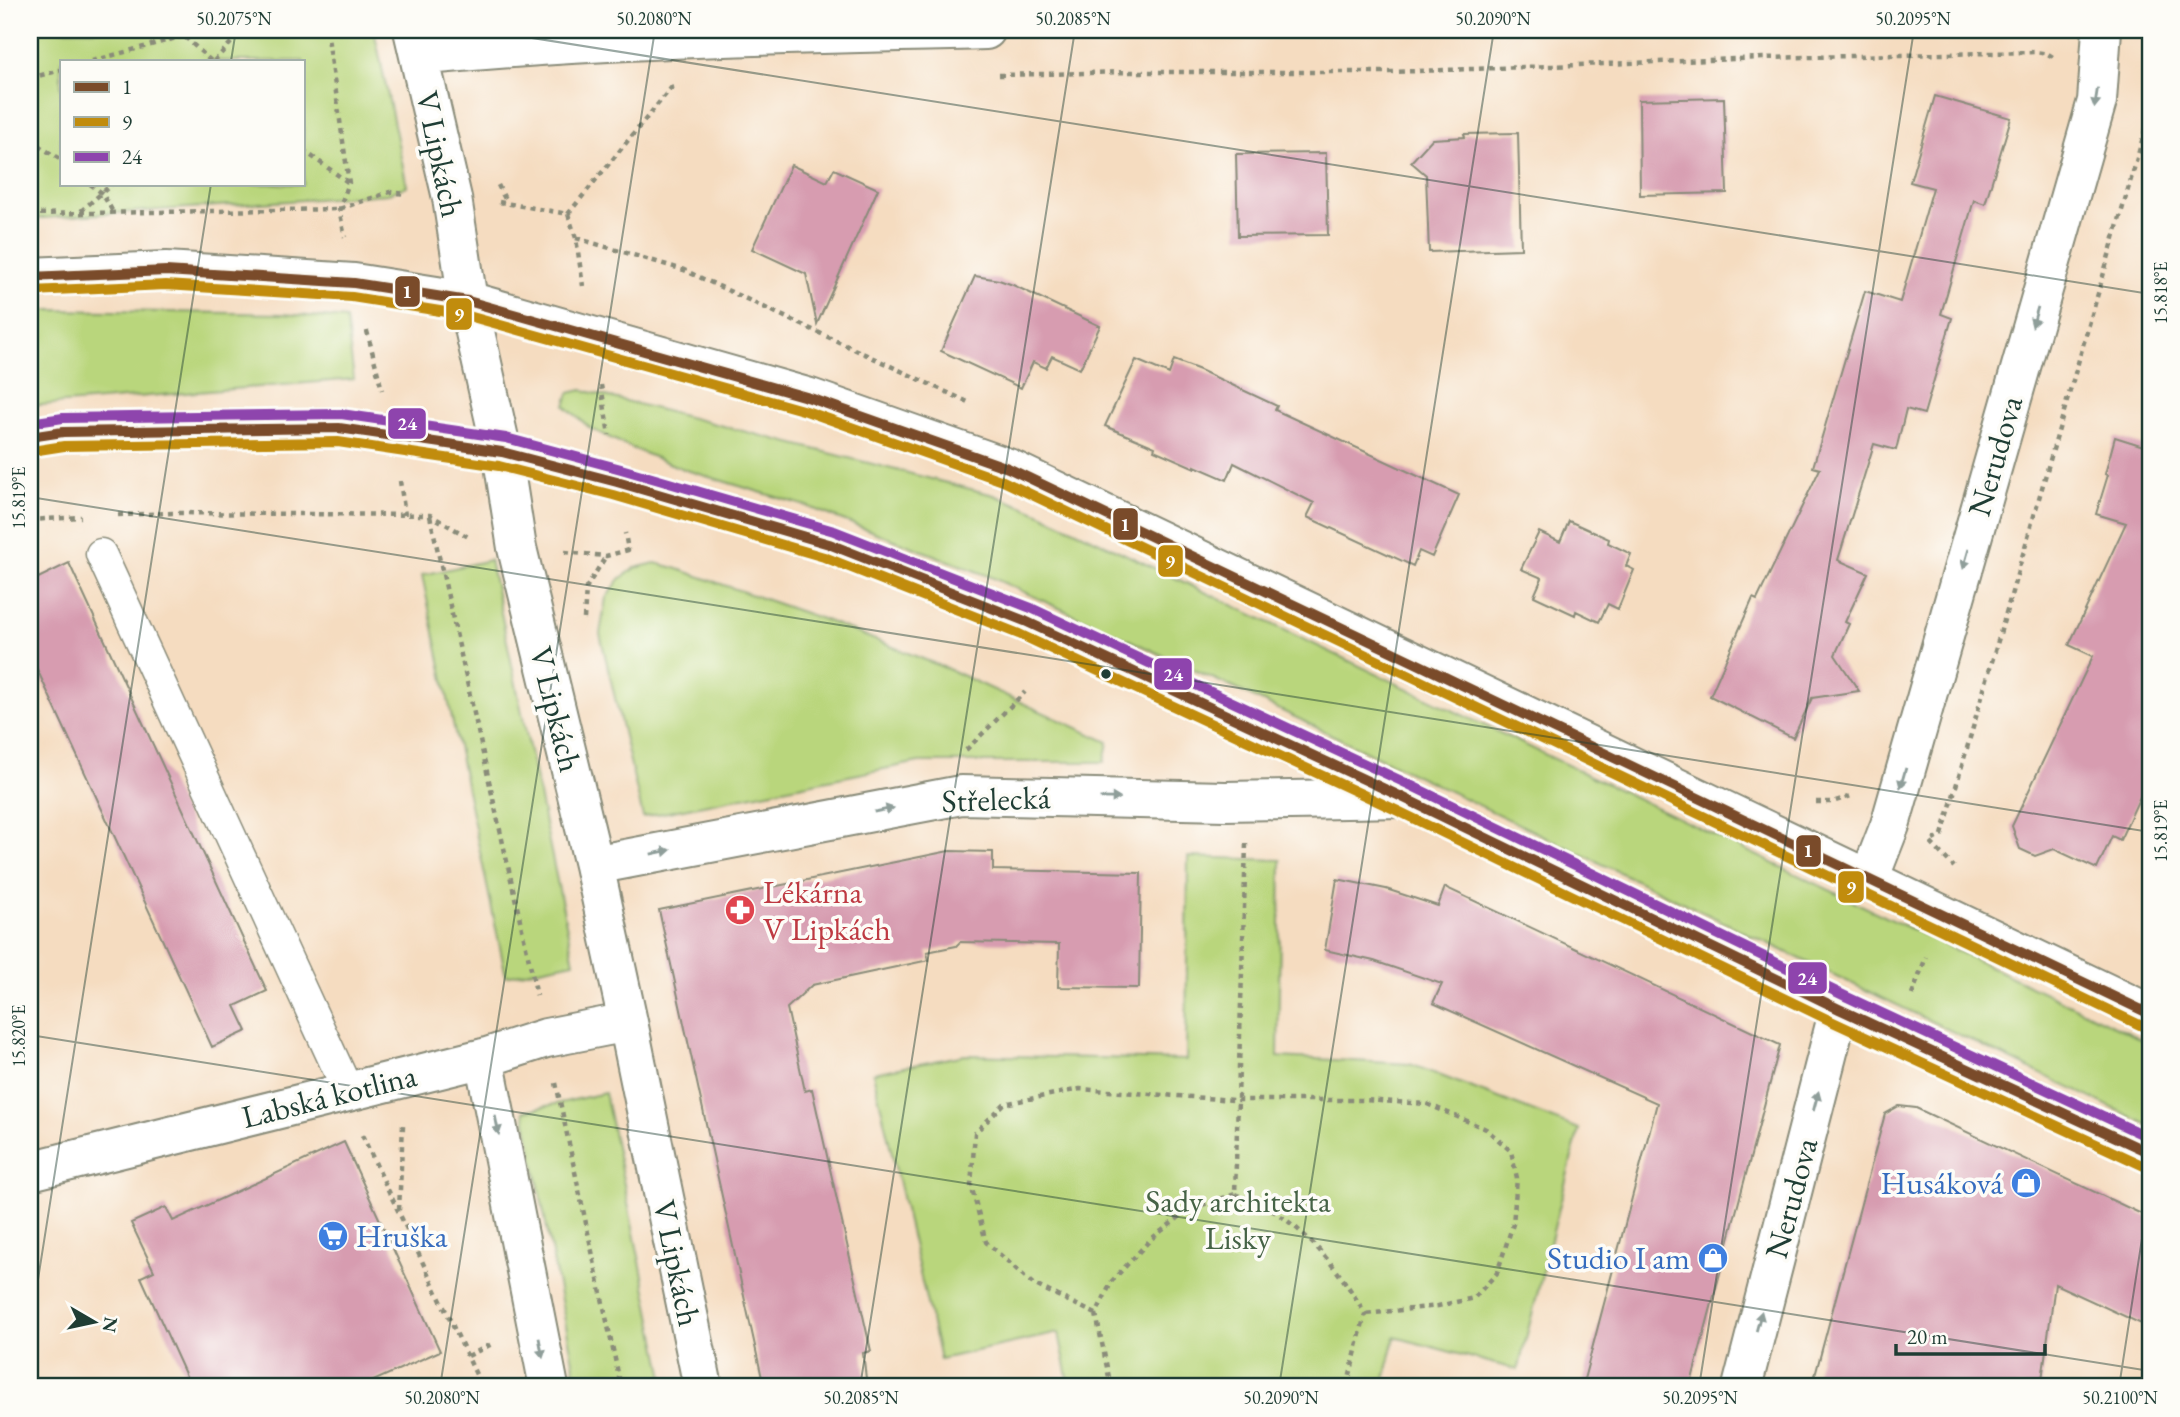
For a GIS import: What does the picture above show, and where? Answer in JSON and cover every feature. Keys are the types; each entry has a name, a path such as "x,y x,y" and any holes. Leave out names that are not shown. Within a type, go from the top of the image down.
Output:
{"street":[{"path":"416,43 467,52 712,34 986,30"},
{"name":"Nerudova","path":"1869,879 1890,825 2096,101 2102,30"},
{"name":"V Lipkách","path":"416,43 452,198 468,301 502,452 517,548 594,865 703,1387"},
{"path":"30,276 166,271 354,282 468,301 810,398 1008,468 2150,1014"},
{"name":"Střelecká","path":"30,438 63,432 339,428 502,452 617,482 829,544 1025,621 1404,798 1839,1009 2150,1153"},
{"name":"Střelecká","path":"594,865 961,795 1225,801 1404,798"},
{"name":"Nerudova","path":"1742,1387 1839,1009"},
{"name":"Labská kotlina","path":"30,1171 484,1058 546,1038 628,1022"},
{"path":"484,1058 549,1387"}],"lane":[{"path":"101,554 348,1091"}],"path":[{"path":"96,60 202,30"},
{"path":"214,60 243,30"},
{"path":"327,30 349,183 339,209 344,232"},
{"path":"184,36 212,60"},
{"path":"995,75 1392,72 2035,52 2048,54 2064,65"},
{"path":"30,78 60,70"},
{"path":"568,214 671,88 684,87"},
{"path":"1869,879 1942,835 2150,113"},
{"path":"30,140 60,159"},
{"path":"304,151 349,183"},
{"path":"92,186 102,194 113,212"},
{"path":"80,213 110,186"},
{"path":"30,214 339,209 390,192"},
{"path":"496,202 568,214"},
{"path":"568,214 576,238 583,285"},
{"path":"366,327 378,373"},
{"path":"603,395 609,438"},
{"path":"400,484 405,514"},
{"path":"117,515 430,515 471,538"},
{"path":"430,515 538,1003"},
{"path":"30,520 90,517"},
{"path":"558,551 606,556 628,551 624,525"},
{"path":"586,631 583,618 586,588 606,556"},
{"path":"966,751 1025,692"},
{"path":"1235,1194 1247,837"},
{"path":"556,1082 621,1387"},
{"path":"1096,1314 1033,1284 986,1242 971,1185 975,1133 1004,1104 1080,1089 1238,1100 1364,1100 1427,1104 1486,1129 1511,1151 1517,1178 1513,1224 1497,1273 1474,1298 1438,1306 1365,1314"},
{"path":"399,1213 403,1117"},
{"path":"364,1139 482,1387"},
{"path":"1111,1387 1096,1314 1112,1281 1151,1239 1190,1209 1235,1194 1275,1212 1322,1253 1349,1286 1365,1314 1347,1387"},
{"path":"468,1356 496,1341"}],"green space":[{"path":"30,30 374,30 407,186 388,194 30,219"},
{"path":"30,311 283,314 346,319 354,379 30,406"},
{"path":"582,390 994,495 1039,513 2150,1043 2150,1126 1236,689 991,577 806,506 686,470 591,429 565,406 569,393"},
{"path":"490,560 574,962 506,976 422,575"},
{"path":"655,563 825,620 948,669 1108,742 1104,762 919,762 643,817 600,634 606,598 620,579 635,568"},
{"name":"Sady architekta Lisky","path":"1188,857 1281,860 1278,1057 1410,1064 1579,1129 1518,1370 1395,1337 1383,1387 1070,1387 1059,1333 940,1359 873,1073 965,1055 1186,1060"},
{"path":"605,1093 666,1387 578,1387 524,1111"}],"building":[{"path":"1935,96 2011,118 1985,204 1974,200 1941,314 1952,318 1924,414 1906,409 1896,450 1874,444 1838,560 1868,573 1845,622 1849,624 1835,655 1859,691 1812,698 1793,738 1710,696 1753,598 1757,600 1820,469 1813,467 1865,291 1900,302 1933,188 1910,182"},
{"path":"1724,98 1727,193 1640,195 1639,100"},
{"path":"1518,133 1521,249 1429,252 1426,175 1411,162 1432,139 1465,137 1464,134"},
{"path":"1326,153 1328,235 1238,236 1236,154"},
{"path":"791,165 827,182 834,169 878,189 817,324 806,274 752,249"},
{"path":"975,276 1013,285 1100,326 1080,369 1052,356 1046,368 1033,362 1021,388 941,351"},
{"path":"1136,360 1169,374 1174,360 1200,370 1277,406 1275,410 1459,495 1432,557 1419,551 1413,566 1307,517 1314,503 1234,463 1227,480 1154,450 1155,447 1105,426"},
{"path":"2115,437 2150,448 2150,775 2120,840 2112,836 2097,869 2054,849 2035,856 2020,849 2012,826 2093,656 2069,645 2126,523 2096,514 2108,475 2105,474"},
{"path":"1569,521 1609,539 1608,543 1631,554 1626,566 1634,570 1618,609 1608,604 1599,622 1576,611 1575,615 1534,596 1542,578 1521,569 1539,532 1560,542"},
{"path":"69,563 267,991 235,1006 247,1031 212,1047 30,654 30,582"},
{"path":"949,851 993,852 993,870 1141,873 1139,988 1058,987 1059,944 960,942 956,946 927,952 929,960 812,985 787,1008 805,1091 812,1089 871,1351 863,1353 867,1387 764,1387 659,910"},
{"path":"1337,879 1386,889 1438,906 1445,887 1780,1045 1690,1387 1582,1387 1657,1103 1433,1003 1442,984 1374,961 1325,950"},
{"path":"1899,1106 1916,1108 2150,1218 2150,1328 2055,1284 2041,1387 1812,1387 1885,1114"},
{"path":"344,1142 440,1351 360,1387 191,1387 141,1277 154,1271 131,1223 166,1207 173,1221"}],"transit line":[{"name":"1","path":"30,277 166,271 354,283 468,301 810,398 1008,468 2150,1014"},
{"name":"9","path":"31,291 166,285 352,297 465,315 806,411 1003,481 2144,1027"},
{"name":"24","path":"30,423 63,418 341,414 506,438 834,531 1031,608 1410,785 1845,996 2150,1138"},
{"name":"1","path":"30,437 63,432 339,428 502,452 617,482 829,544 1025,621 1404,798 1839,1009 2150,1153"},
{"name":"9","path":"32,451 64,446 338,442 499,466 613,495 824,557 1019,634 1398,811 1833,1022 2144,1166"}],"place":[{"name":"Lékárna V Lipkách","path":"740,910"},
{"name":"Husáková","path":"2026,1183"},
{"name":"Hruška","path":"333,1236"},
{"name":"Studio I am","path":"1713,1258"}]}
